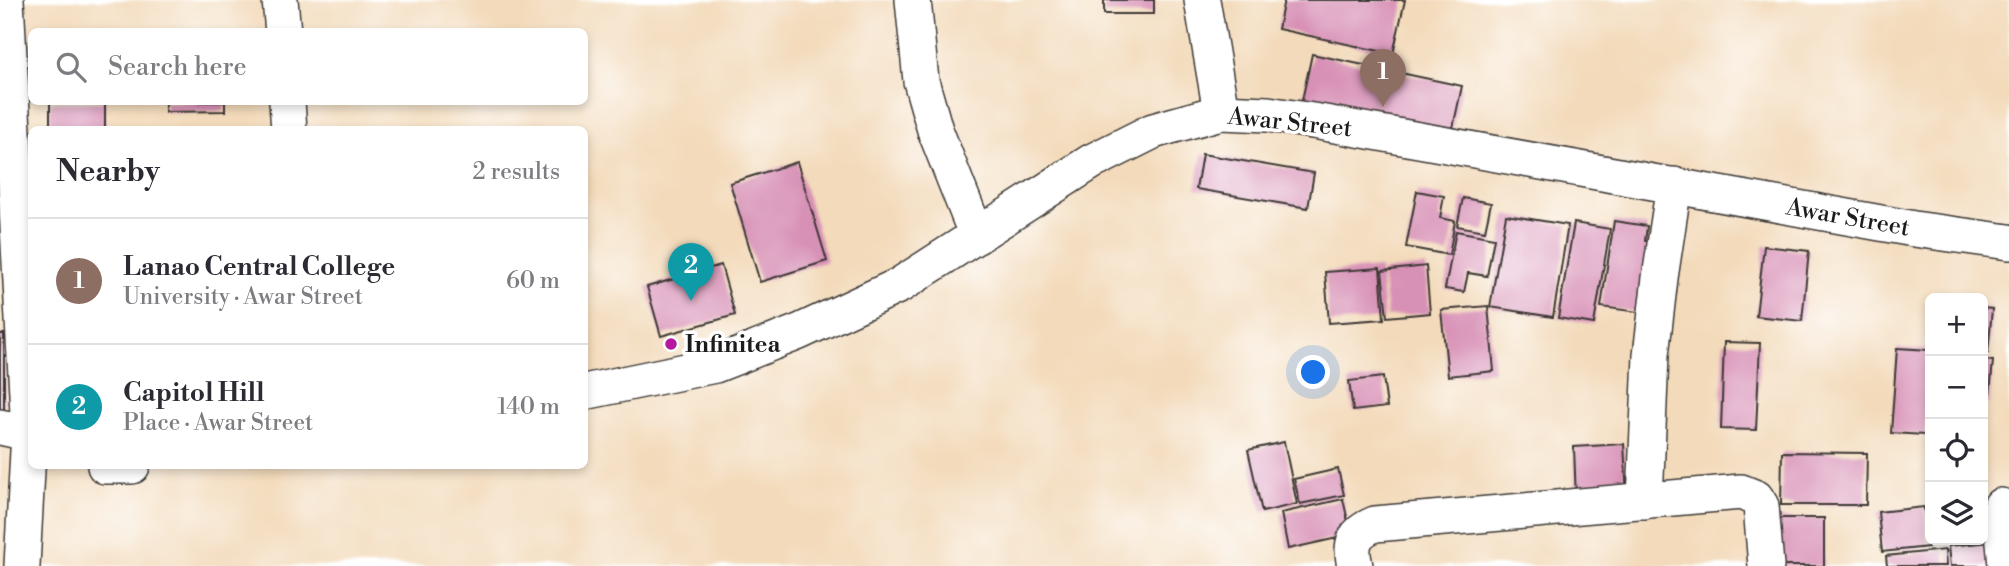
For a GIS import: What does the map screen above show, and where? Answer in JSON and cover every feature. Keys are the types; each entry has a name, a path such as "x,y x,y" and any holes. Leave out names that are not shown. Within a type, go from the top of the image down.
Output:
{"street":[{"path":"280,0 282,28"},
{"path":"913,0 921,81 935,130 977,236"},
{"path":"1202,0 1221,112"},
{"path":"4,6 20,431 22,566"},
{"path":"287,105 289,126"},
{"name":"Awar Street","path":"588,391 715,365 788,337 900,285 1091,162 1153,131 1221,112 1268,114 1319,122 1914,229 2009,242"},
{"path":"1645,501 1651,355 1674,186"},
{"path":"1355,566 1352,554 1354,540 1362,529 1375,524 1741,492 1756,498 1761,506 1766,566"},
{"path":"2001,506 2006,566"}],"building":[{"path":"1104,0 1154,0 1154,14 1104,14"},
{"path":"1284,0 1405,0 1393,54 1278,29"},
{"path":"1312,54 1462,86 1451,137 1301,105"},
{"path":"50,105 105,105 105,126 50,126"},
{"path":"165,105 225,105 225,111 165,112"},
{"path":"1202,154 1314,173 1308,208 1196,189"},
{"path":"797,162 827,261 760,282 730,183"},
{"path":"1417,191 1444,196 1440,218 1455,221 1449,255 1406,247"},
{"path":"1463,198 1491,203 1485,231 1457,226"},
{"path":"1506,215 1568,225 1553,317 1490,307"},
{"path":"1614,221 1647,226 1645,241 1660,243 1641,294 1638,312 1601,307"},
{"path":"1574,223 1610,229 1594,324 1558,318"},
{"path":"1456,231 1494,238 1487,276 1468,273 1464,292 1445,289"},
{"path":"1764,246 1809,251 1802,321 1756,316"},
{"path":"721,265 735,315 661,336 647,287"},
{"path":"1426,266 1430,313 1387,317 1382,271"},
{"path":"1380,268 1384,319 1329,323 1325,272"},
{"path":"1488,306 1494,371 1448,376 1441,310"},
{"path":"1988,309 1992,309 1988,353"},
{"path":"0,334 4,334 4,415 0,415"},
{"path":"1724,342 1760,343 1756,430 1721,429"},
{"path":"1897,348 1925,350 1925,435 1891,433"},
{"path":"1988,360 1993,361 1988,404"},
{"path":"1383,377 1387,407 1353,411 1349,381"},
{"path":"1284,442 1297,504 1262,512 1248,450"},
{"path":"1624,444 1627,498 1576,500 1574,447"},
{"path":"1782,452 1867,453 1866,505 1781,505"},
{"path":"1338,469 1344,495 1300,504 1294,479"},
{"path":"1343,499 1351,535 1288,549 1281,513"},
{"path":"1924,507 1925,545 1928,547 1882,552 1878,512"},
{"path":"1775,518 1824,518 1824,566 1775,566"},
{"path":"1988,542 1992,542 1995,566 1950,566 1948,546 1988,545"},
{"path":"1945,550 1946,566 1887,566 1886,556"}],"place":[{"name":"Lanao Central College","path":"1383,107"},
{"name":"Capitol Hill","path":"691,301"},
{"name":"Infinitea","path":"671,344"}]}
